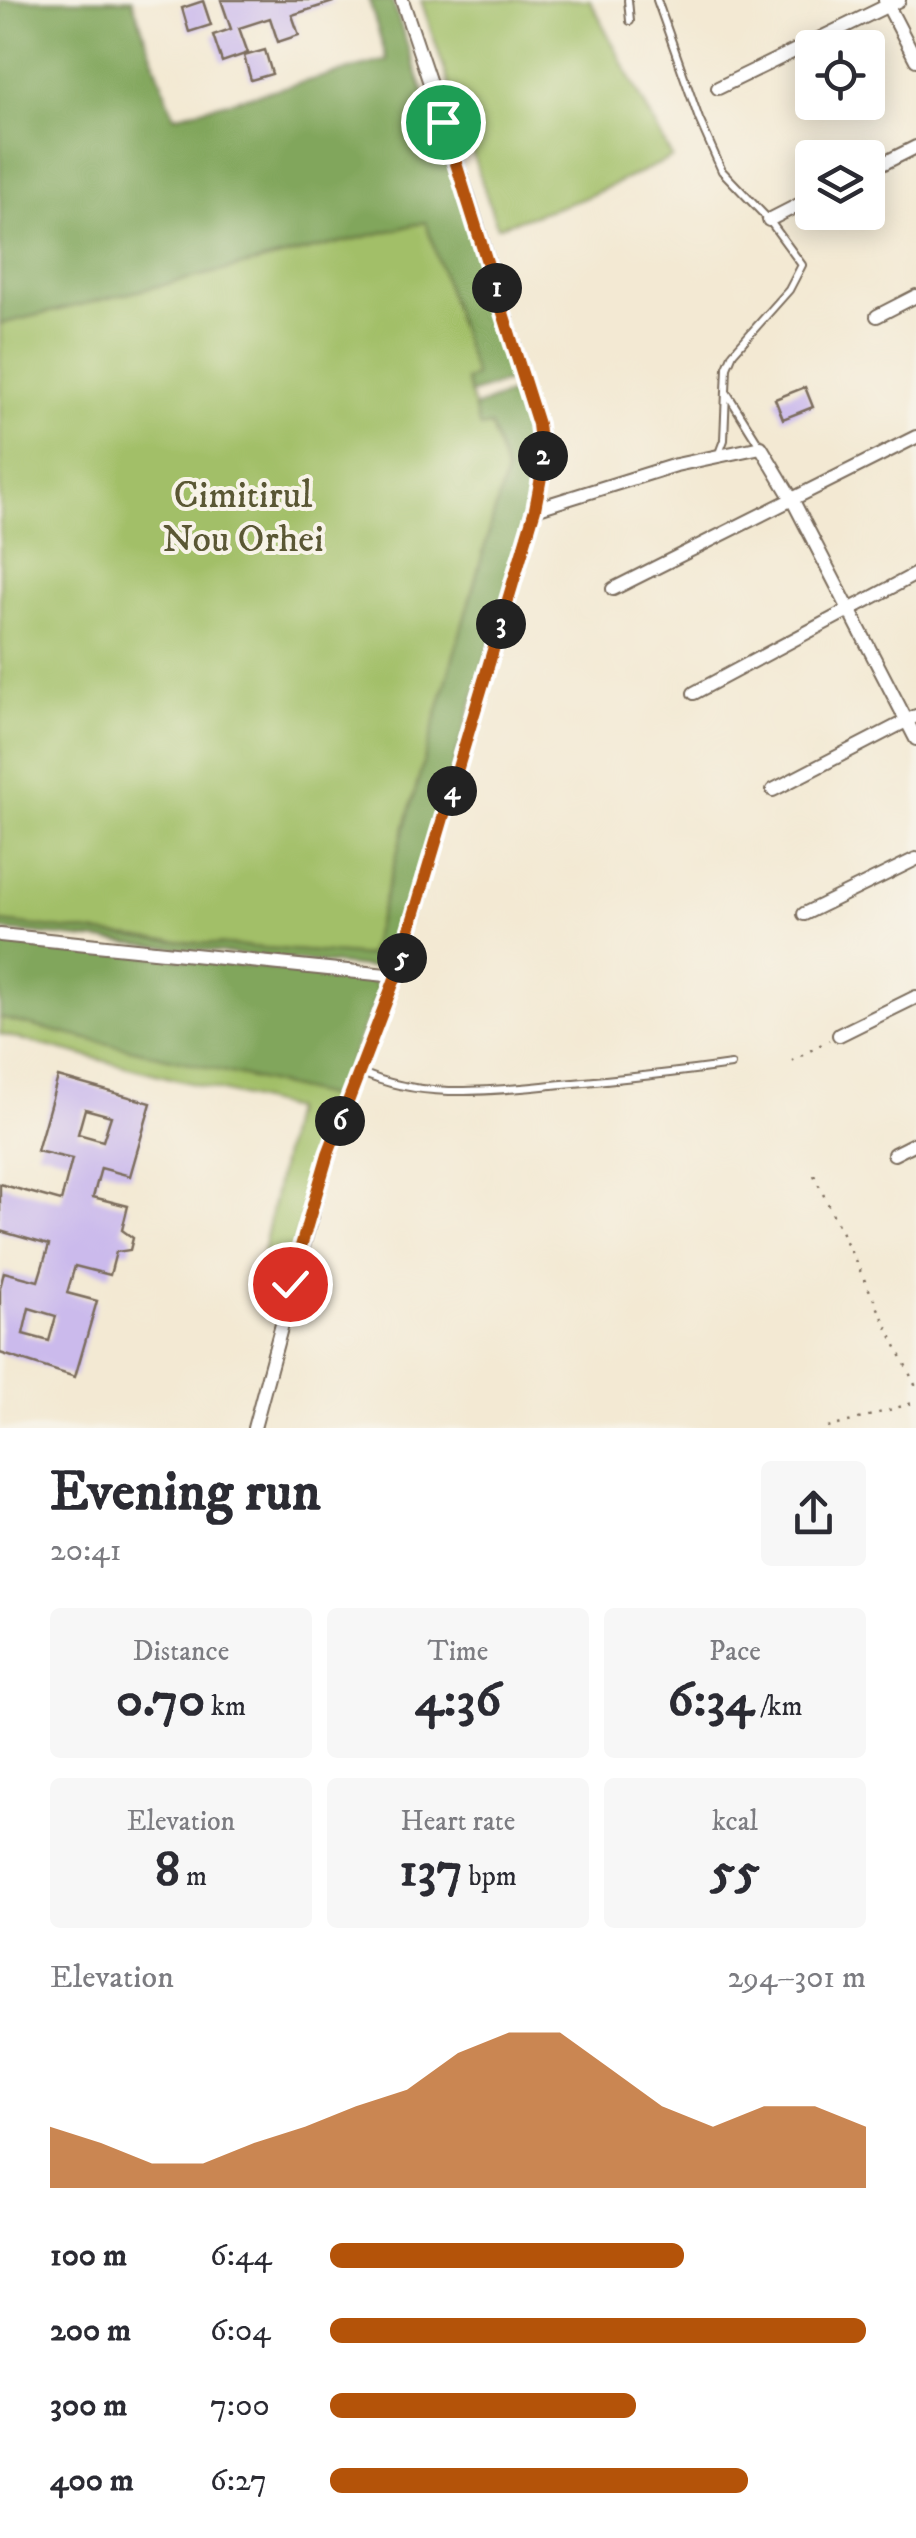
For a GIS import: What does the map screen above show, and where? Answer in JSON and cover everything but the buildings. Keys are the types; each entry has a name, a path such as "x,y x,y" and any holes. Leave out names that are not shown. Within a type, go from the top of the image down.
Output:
{"street":[{"path":"254,1428 328,1154 396,976 535,509 543,467 538,424 469,199 402,0"},
{"path":"718,88 890,2 916,60"},
{"path":"885,162 916,147"},
{"path":"769,220 795,207"},
{"path":"877,316 916,296"},
{"path":"613,588 916,437"},
{"path":"535,509 626,479 761,447 911,719 916,739"},
{"path":"694,693 916,574"},
{"path":"773,790 911,719"},
{"path":"804,914 916,859"},
{"path":"0,935 396,976"},
{"path":"839,1035 916,997"},
{"path":"894,1154 916,1142"}],"lane":[{"path":"628,0 630,22"},
{"path":"658,0 699,119 722,171 769,220 802,265 788,290 733,353 727,367 724,440 718,457"},
{"path":"727,392 761,447"},
{"path":"358,1071 385,1084 433,1090 502,1090 731,1066"}],"path":[{"path":"792,1061 839,1035"},
{"path":"814,1175 916,1387"},
{"path":"828,1428 916,1402"}],"green space":[{"path":"0,0 132,0 174,116 387,60 369,0 392,0 464,211 514,379 470,394 466,380 475,376 426,222 0,324"},
{"path":"421,0 590,0 672,158 582,199 497,227"},
{"name":"Cimitirul Nou Orhei","path":"426,222 476,377 466,380 480,427 491,426 506,473 368,956 159,940 0,922 0,324"},
{"path":"519,390 538,454 536,477 398,951 391,961 373,968 0,930 0,922 159,940 368,956 506,473 491,426 480,428 474,408"},
{"path":"0,941 364,977 376,984 378,993 335,1098 0,1018"},
{"path":"0,1018 335,1098 287,1270 260,1268 292,1109 0,1034"}],"route":[{"path":"290,1284 328,1154 396,976 535,509 543,467 543,447 526,380 443,122"}]}
